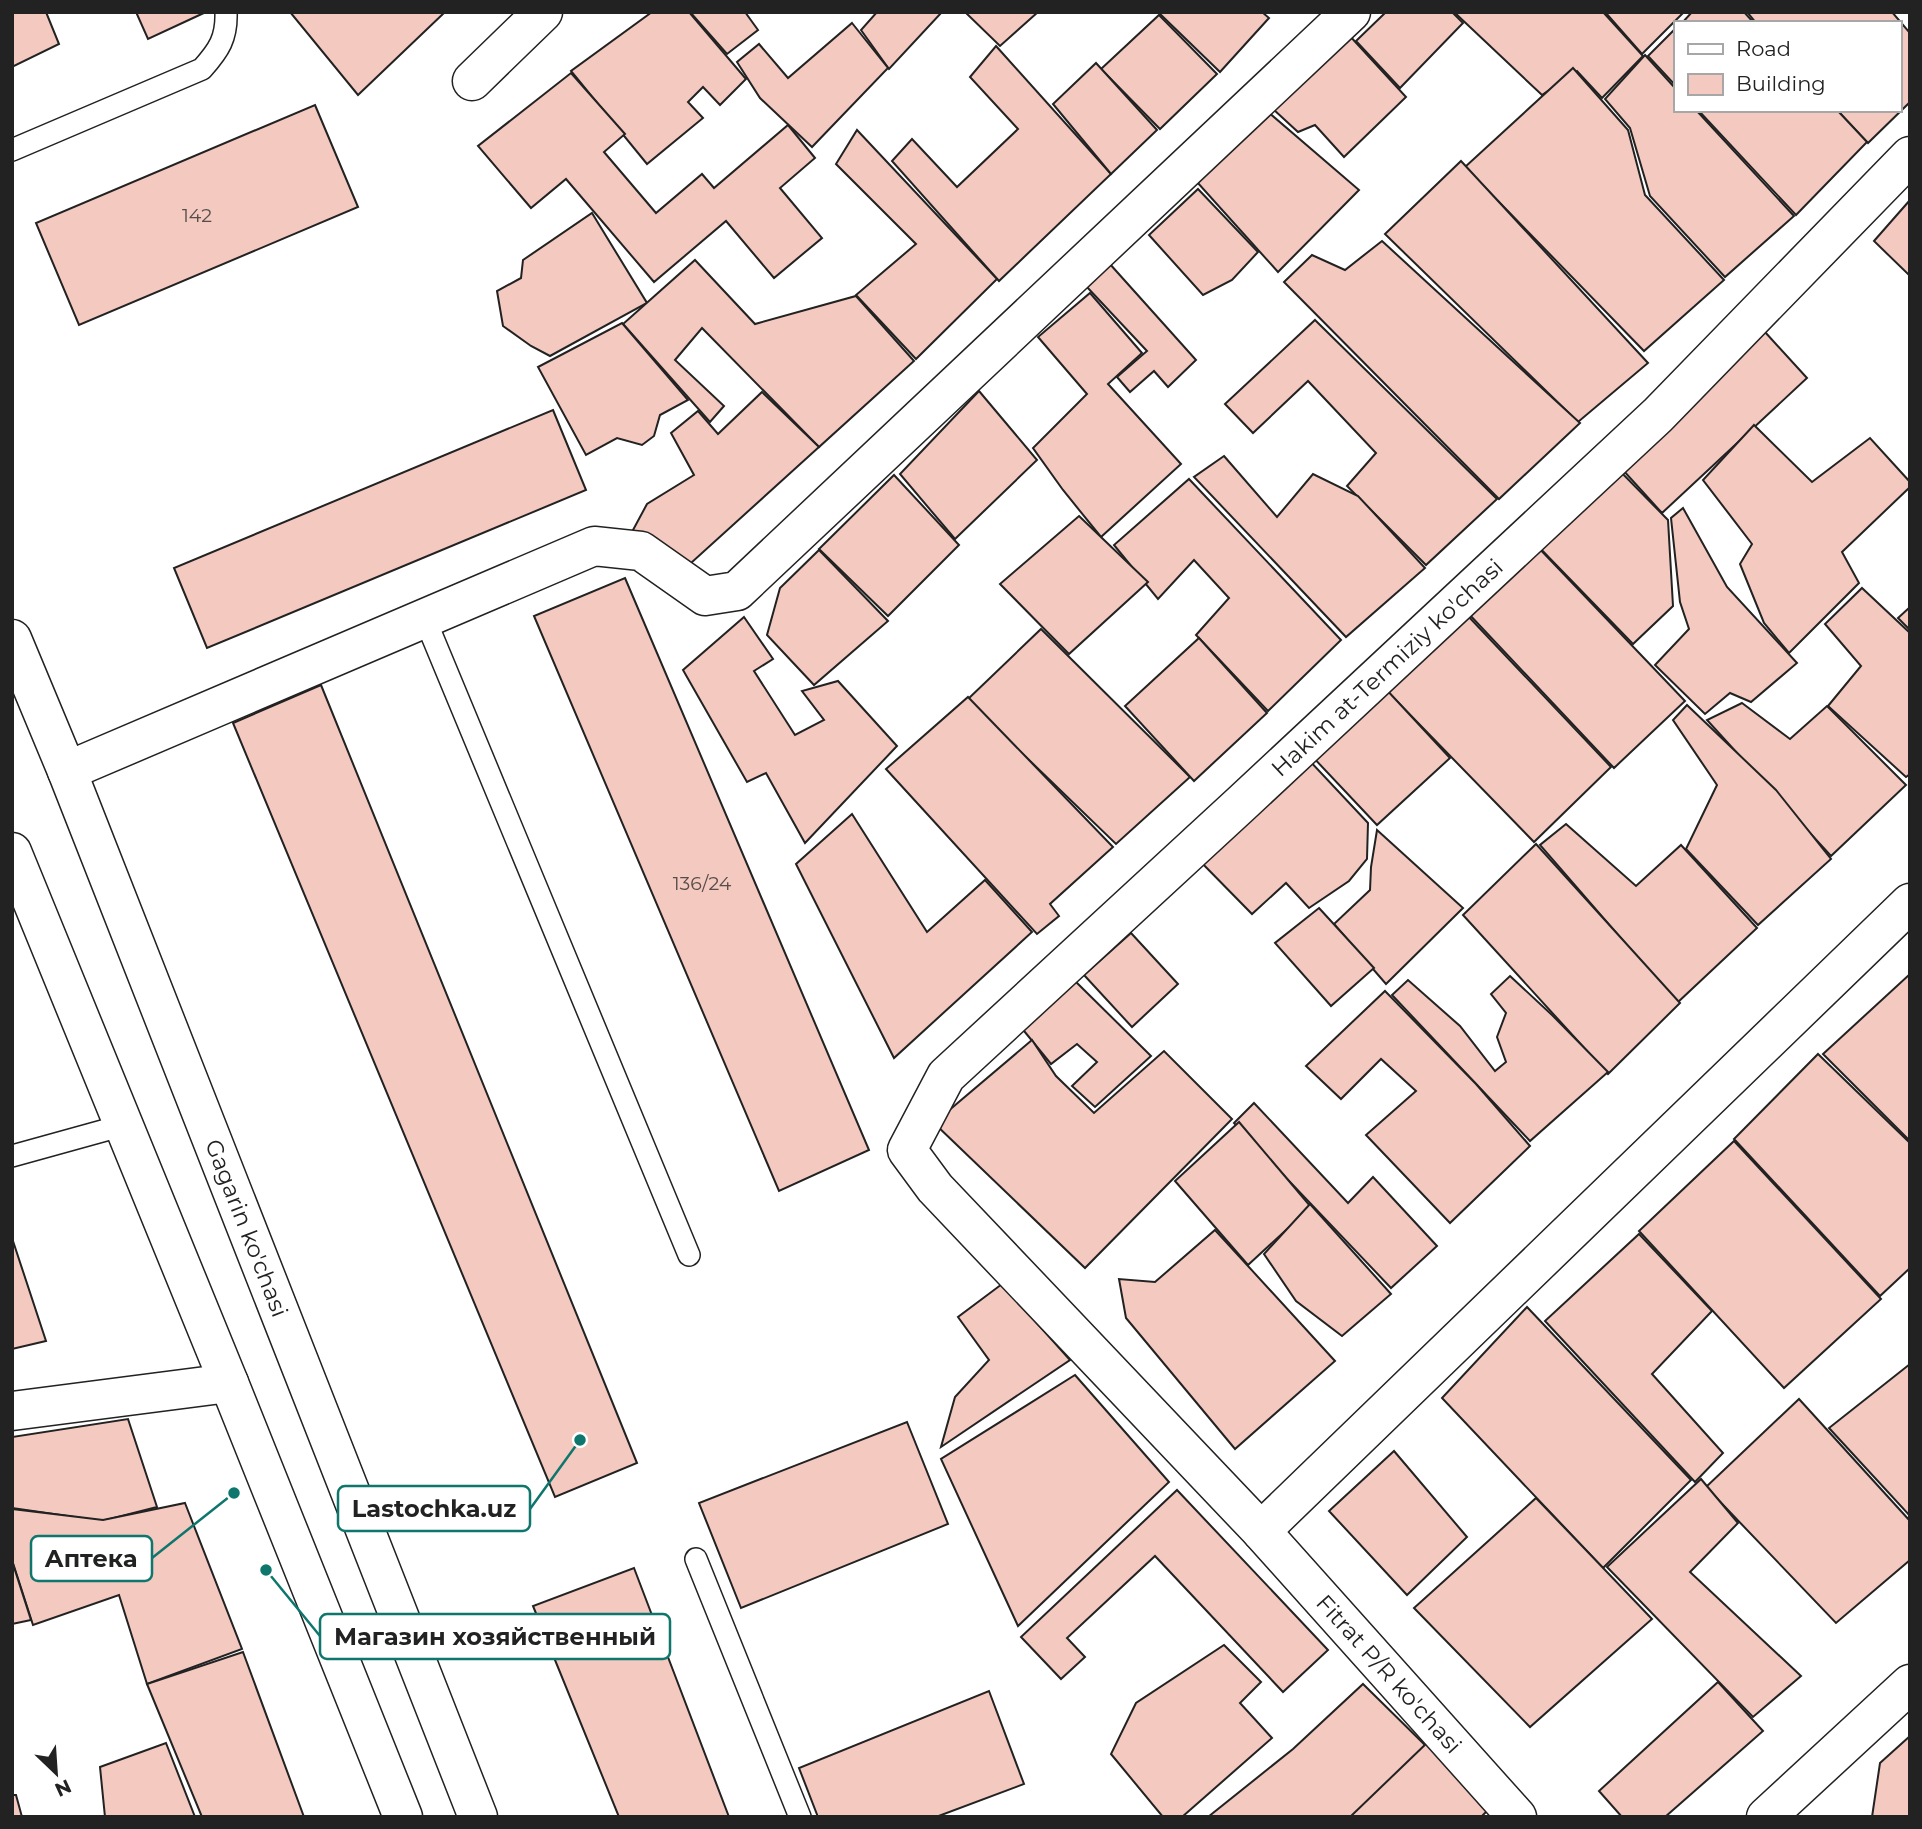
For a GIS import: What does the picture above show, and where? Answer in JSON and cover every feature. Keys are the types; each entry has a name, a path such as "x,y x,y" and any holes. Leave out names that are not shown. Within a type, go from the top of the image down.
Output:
{"street":[{"path":"472,81 543,12"},
{"path":"67,771 594,546 641,551 705,596 737,591 1351,12"},
{"name":"Hakim at-Termiziy ko'chasi","path":"935,1188 907,1150 946,1076 1658,415 1910,156"},
{"name":"Gagarin ko'chasi","path":"12,639 67,771 478,1817"},
{"path":"12,852 402,1817"},
{"path":"1261,1531 1910,902"},
{"name":"Fitrat P/R ko'chasi","path":"935,1188 1261,1531 1517,1817"},
{"path":"12,1411 229,1384"},
{"path":"1766,1817 1910,1684"}],"lane":[{"path":"12,150 202,69 215,55 227,31 226,12"},
{"path":"425,619 690,1255"},
{"path":"12,1156 124,1125"},
{"path":"696,1559 800,1817"}],"building":[{"path":"12,12 46,12 59,44 12,67"},
{"path":"136,12 206,12 148,39"},
{"path":"290,12 445,12 358,95"},
{"path":"652,12 689,12 746,79 720,105 703,87 688,102 703,118 647,164 571,71"},
{"path":"690,12 745,12 758,30 727,54"},
{"path":"877,12 942,12 889,69 861,30"},
{"path":"965,12 1038,12 1000,46"},
{"path":"1158,12 1262,12 1269,18 1220,72"},
{"path":"1386,12 1452,12 1463,23 1400,88 1356,41"},
{"path":"1454,12 1603,12 1643,56 1602,98 1577,71 1542,95"},
{"path":"1605,12 1684,12 1674,21 1642,54"},
{"path":"1692,12 1744,12 1752,21 1684,21"},
{"path":"1747,12 1892,12 1900,21 1754,21"},
{"path":"1159,15 1217,74 1160,129 1101,69"},
{"path":"1901,22 1910,33 1910,102 1901,111"},
{"path":"852,23 888,68 812,147 760,98 737,62 759,44 788,78"},
{"path":"1674,30 1674,84 1648,56"},
{"path":"1348,34 1406,97 1344,157 1315,125 1298,132 1273,109"},
{"path":"996,46 1111,174 999,281 892,161 912,139 957,187 1018,129 970,77"},
{"path":"1645,55 1674,87 1674,112 1698,112 1794,216 1725,277 1650,196 1630,128 1605,99"},
{"path":"1096,63 1157,130 1111,174 1053,104"},
{"path":"1573,68 1628,130 1645,195 1724,280 1644,351 1465,167"},
{"path":"571,73 625,134 604,152 656,213 702,174 714,188 788,125 815,158 780,188 822,238 774,278 726,221 654,282 566,179 531,208 478,146"},
{"path":"315,105 358,207 79,325 36,223"},
{"path":"1267,111 1359,190 1278,272 1197,182"},
{"path":"1700,112 1839,112 1867,142 1796,215"},
{"path":"1839,112 1900,112 1868,143"},
{"path":"857,130 997,279 916,359 856,295 916,244 836,164"},
{"path":"1461,161 1648,363 1578,422 1385,234"},
{"path":"1198,189 1258,252 1232,280 1203,295 1149,235"},
{"path":"1910,200 1910,276 1874,241"},
{"path":"592,213 647,303 550,356 503,326 497,291 521,278 523,260"},
{"path":"1382,241 1580,423 1499,499 1284,282 1312,255 1345,270"},
{"path":"695,260 755,324 856,296 914,361 819,447 702,328 675,360 724,406 710,422 623,324"},
{"path":"1109,263 1196,360 1168,387 1154,371 1130,392 1117,377 1147,351 1086,286"},
{"path":"1090,293 1142,353 1108,384 1181,464 1101,537 1033,448 1087,394 1038,337"},
{"path":"1315,320 1497,499 1426,565 1347,486 1376,453 1308,381 1253,433 1225,404"},
{"path":"622,323 688,400 660,415 654,436 642,445 617,438 586,455 538,367"},
{"path":"1765,332 1807,378 1662,513 1622,469"},
{"path":"979,391 1037,460 955,539 900,474"},
{"path":"762,392 819,447 680,573 633,530 647,504 694,475 671,433 698,411 718,434"},
{"path":"553,410 586,490 207,648 174,568"},
{"path":"1754,425 1812,482 1870,438 1910,482 1910,487 1842,552 1859,583 1789,653 1764,623 1740,564 1752,544 1703,480"},
{"path":"1224,456 1277,517 1313,474 1358,496 1425,568 1346,637 1194,477"},
{"path":"1615,466 1668,520 1673,606 1633,644 1532,540"},
{"path":"894,475 959,545 888,616 819,549"},
{"path":"1189,479 1341,640 1268,711 1196,635 1229,598 1194,560 1158,599 1114,545"},
{"path":"1683,508 1727,587 1797,663 1751,702 1730,693 1705,714 1655,665 1689,629 1680,602 1671,518"},
{"path":"1079,516 1148,582 1069,654 1000,584"},
{"path":"1534,543 1685,701 1614,768 1467,612"},
{"path":"819,550 888,621 814,685 767,635 780,588"},
{"path":"625,578 869,1150 779,1191 534,616"},
{"path":"1862,588 1910,633 1910,774 1906,777 1828,706 1861,666 1825,624"},
{"path":"1910,607 1910,630 1898,618"},
{"path":"1468,616 1611,767 1534,842 1385,689"},
{"path":"744,617 773,659 754,671 795,735 824,720 802,691 838,681 897,746 805,843 766,773 747,782 683,670"},
{"path":"1041,629 1190,777 1116,844 967,700"},
{"path":"1199,638 1267,713 1194,781 1125,706"},
{"path":"321,685 637,1463 555,1497 233,723"},
{"path":"1384,687 1450,758 1377,825 1310,754"},
{"path":"968,697 1113,847 1050,904 1059,916 1037,934 886,769"},
{"path":"1742,703 1790,739 1827,706 1906,785 1831,856 1707,720"},
{"path":"1687,705 1776,790 1831,859 1758,925 1686,849 1717,785 1673,720"},
{"path":"1307,758 1368,823 1367,859 1349,881 1309,908 1286,883 1252,914 1194,855"},
{"path":"852,814 927,932 985,880 1032,932 894,1058 796,864"},
{"path":"1566,824 1636,886 1681,845 1757,928 1677,1003 1540,845"},
{"path":"1377,830 1463,908 1386,984 1334,924 1370,890"},
{"path":"1536,844 1680,1003 1608,1074 1463,915"},
{"path":"1319,908 1374,968 1331,1006 1275,943"},
{"path":"1131,933 1178,984 1132,1027 1084,975"},
{"path":"1910,974 1910,1141 1823,1054"},
{"path":"1510,976 1608,1072 1530,1141 1392,995 1408,980 1460,1026 1495,1071 1506,1062 1497,1037 1506,1013 1491,994"},
{"path":"1072,978 1151,1056 1095,1107 1072,1086 1097,1062 1077,1044 1051,1064 1020,1026"},
{"path":"1385,991 1476,1084 1530,1146 1450,1223 1366,1135 1416,1091 1381,1059 1341,1099 1306,1066"},
{"path":"1032,1040 1056,1076 1094,1113 1164,1051 1232,1119 1085,1268 934,1123"},
{"path":"1818,1054 1910,1143 1910,1268 1880,1296 1734,1139"},
{"path":"1254,1103 1348,1203 1373,1177 1437,1246 1391,1288 1234,1123"},
{"path":"1239,1122 1311,1207 1248,1265 1175,1181"},
{"path":"1734,1141 1881,1299 1784,1388 1639,1231"},
{"path":"1310,1204 1391,1294 1342,1336 1296,1301 1264,1254"},
{"path":"1215,1230 1335,1361 1235,1449 1126,1318 1119,1279 1155,1282"},
{"path":"1639,1234 1712,1311 1652,1374 1723,1453 1695,1482 1545,1321"},
{"path":"12,1238 46,1341 12,1349"},
{"path":"1002,1284 1070,1360 941,1447 955,1397 989,1360 958,1317"},
{"path":"1527,1307 1691,1480 1603,1568 1442,1398"},
{"path":"1910,1364 1910,1516 1829,1428"},
{"path":"1075,1375 1169,1482 1018,1626 941,1459"},
{"path":"1799,1399 1910,1521 1910,1560 1836,1623 1706,1487"},
{"path":"128,1419 157,1507 102,1521 12,1508 12,1437"},
{"path":"907,1422 948,1524 741,1608 699,1503"},
{"path":"1394,1451 1467,1537 1407,1595 1329,1511"},
{"path":"1701,1479 1738,1523 1690,1572 1801,1676 1753,1717 1607,1567"},
{"path":"1177,1490 1328,1650 1283,1692 1155,1556 1067,1638 1085,1657 1061,1679 1021,1637"},
{"path":"1536,1498 1652,1619 1530,1727 1414,1608"},
{"path":"185,1503 242,1649 147,1684 119,1595 33,1625 12,1560 12,1509 103,1520"},
{"path":"12,1561 31,1620 12,1624"},
{"path":"634,1568 729,1817 619,1817 533,1606"},
{"path":"1224,1645 1261,1682 1240,1703 1272,1738 1182,1817 1163,1817 1111,1754 1136,1703"},
{"path":"243,1652 304,1817 202,1817 147,1684"},
{"path":"1718,1682 1763,1731 1665,1817 1622,1817 1599,1791"},
{"path":"1363,1684 1428,1748 1353,1817 1208,1817 1293,1749"},
{"path":"989,1691 1024,1784 936,1817 818,1817 799,1768"},
{"path":"1910,1736 1910,1817 1872,1817 1880,1763"},
{"path":"1430,1740 1490,1808 1481,1817 1350,1817"},
{"path":"166,1743 195,1817 105,1817 100,1767"},
{"path":"12,1795 16,1795 22,1817 12,1817"}],"place":[{"name":"Lastochka.uz","path":"580,1440"},
{"name":"Аптека","path":"234,1493"},
{"name":"Магазин хозяйственный","path":"266,1570"}]}
